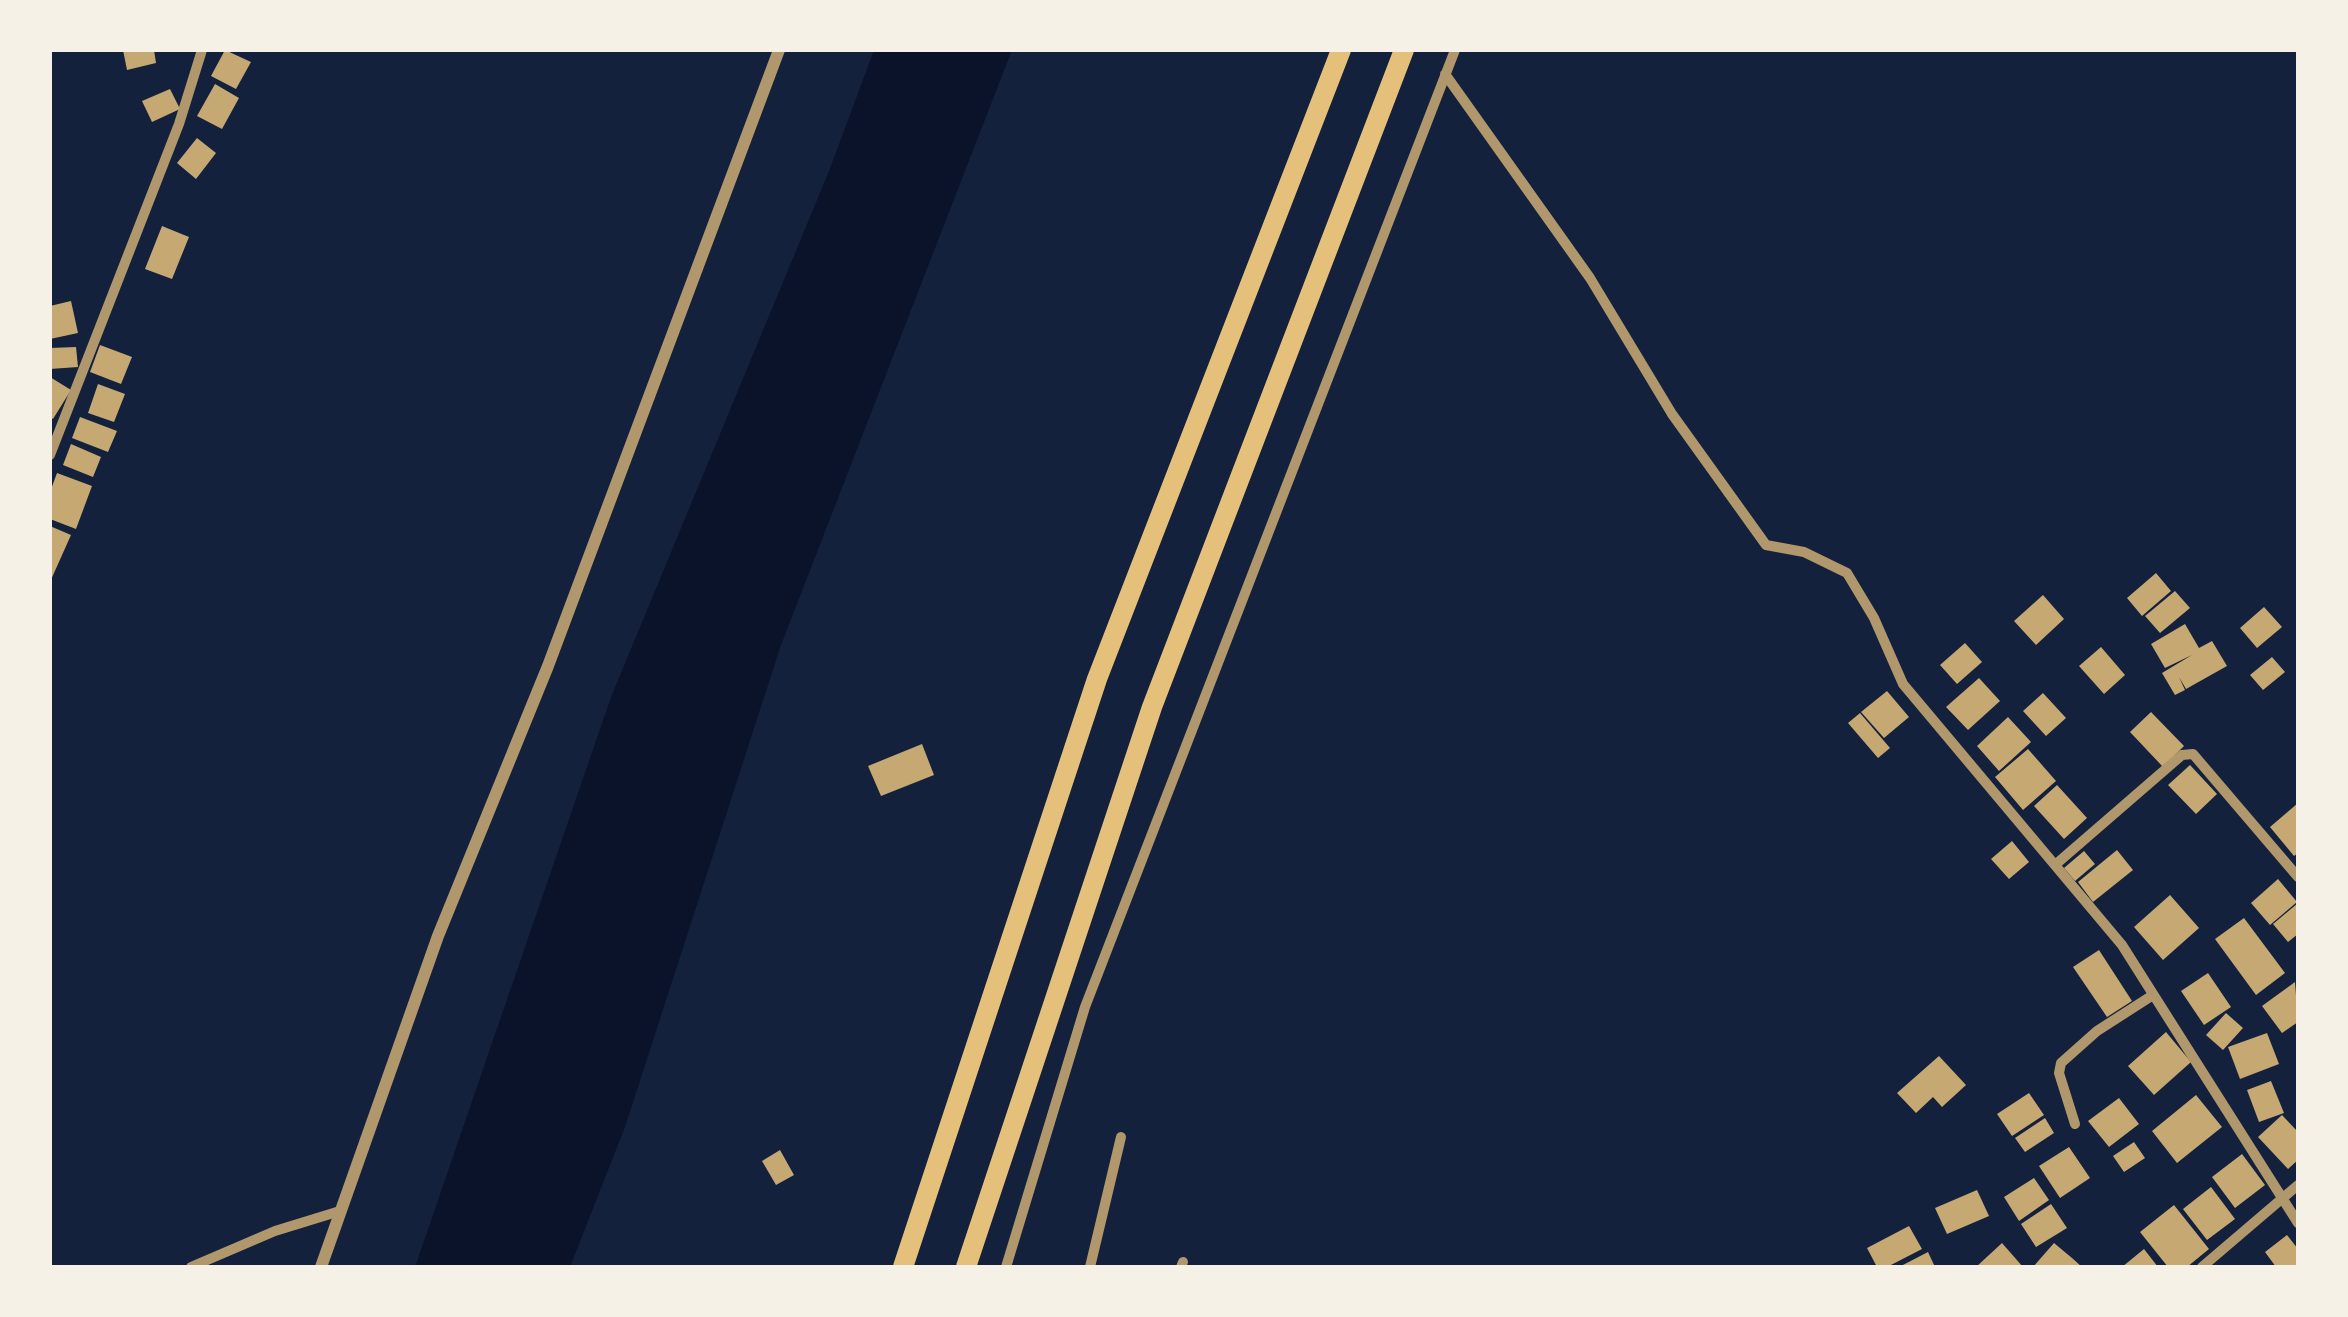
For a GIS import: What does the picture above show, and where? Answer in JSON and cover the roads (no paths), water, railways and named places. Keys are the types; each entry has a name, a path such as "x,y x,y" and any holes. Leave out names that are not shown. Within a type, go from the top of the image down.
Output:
{"highway":[{"path":"903,1267 1096,679 1341,50"},
{"path":"966,1267 1152,707 1404,50"}],"street":[{"path":"50,455 179,124 202,50"},
{"path":"321,1267 438,936 548,666 778,50"},
{"path":"1006,1267 1086,1007 1456,50"},
{"path":"1446,74 1590,278 1672,414 1766,545 1804,552 1847,573 1904,684 2122,945 2298,1223"},
{"path":"2055,865 2182,755 2193,754 2298,877"},
{"path":"2074,1124 2059,1074 2061,1063 2097,1031 2153,995"},
{"path":"1090,1267 1121,1137"},
{"path":"2202,1267 2298,1185"},
{"path":"191,1267 276,1231 340,1211"}],"water":[{"path":"874,50 1012,50 781,645 625,1127 570,1267 415,1267 611,697 829,171"}]}
